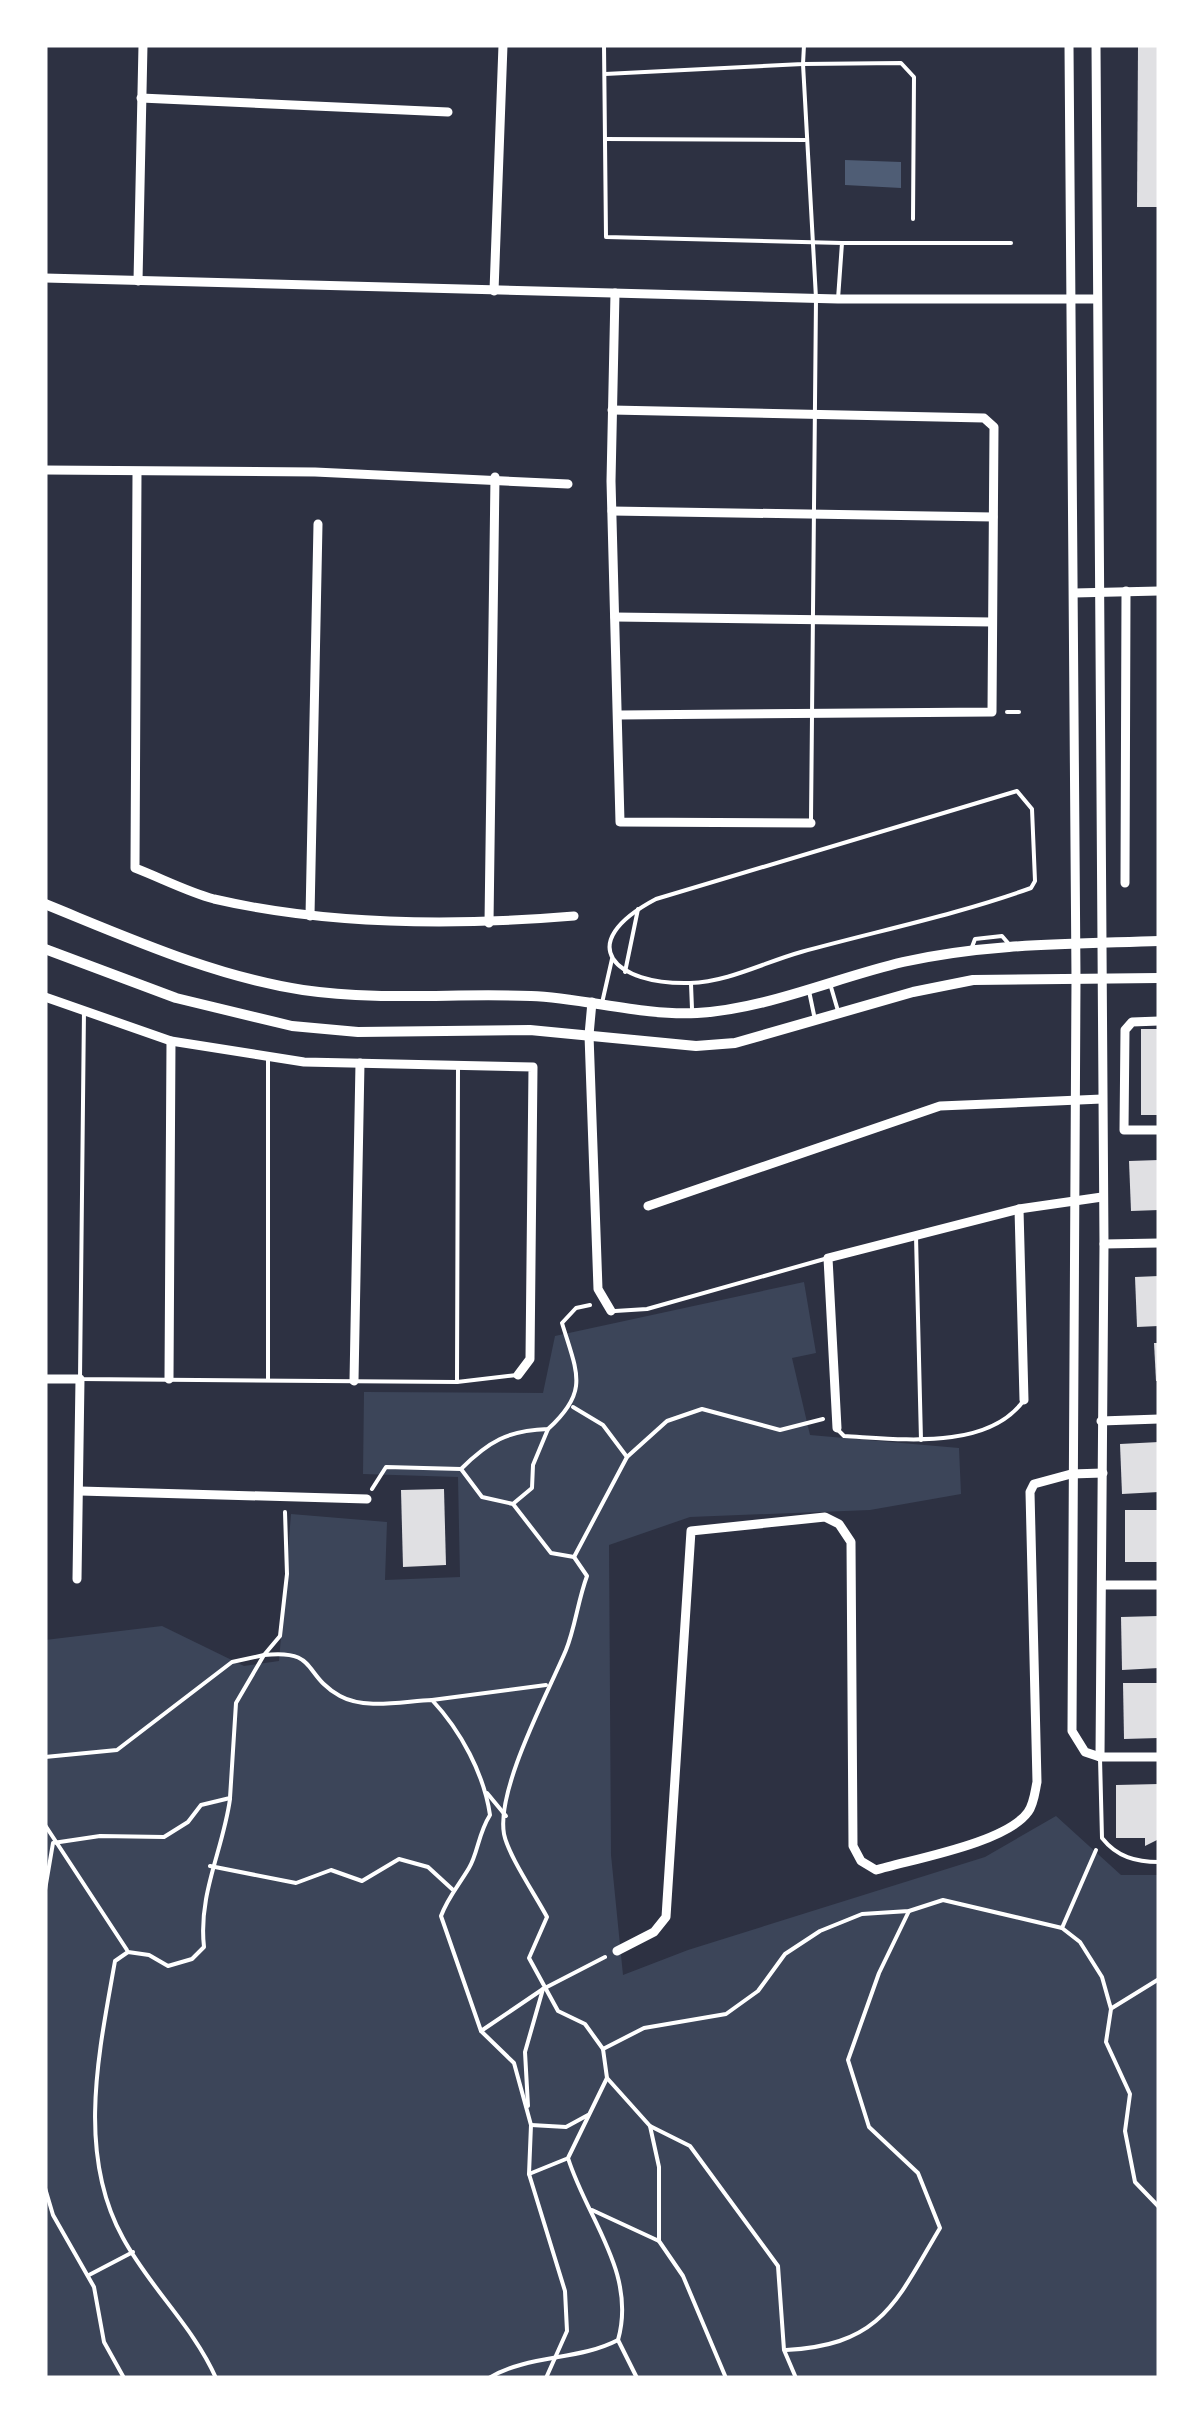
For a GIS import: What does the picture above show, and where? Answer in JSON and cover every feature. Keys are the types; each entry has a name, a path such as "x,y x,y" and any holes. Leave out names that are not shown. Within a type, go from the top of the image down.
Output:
{"street":[{"path":"138,281 142,45"},
{"path":"494,291 503,45"},
{"path":"1069,45 1076,943 1070,1474 1072,1731 1085,1752 1100,1757 1159,1756"},
{"path":"1096,45 1104,1244 1100,1757"},
{"path":"141,98 448,112"},
{"path":"45,278 838,299 1097,299"},
{"path":"615,293 612,511 620,822 811,823"},
{"path":"612,410 984,418 994,428 992,712 620,716"},
{"path":"45,470 495,477 568,484"},
{"path":"137,473 136,868 210,898 310,916 489,923 574,916"},
{"path":"489,923 495,477"},
{"path":"612,511 993,517"},
{"path":"310,916 318,524"},
{"path":"1074,592 1159,590"},
{"path":"1125,883 1126,591"},
{"path":"615,617 992,622"},
{"path":"1074,710 1100,708"},
{"path":"45,904 185,962 301,990 363,996 532,996 694,1014 906,962 970,951 1159,941"},
{"path":"45,948 176,998 292,1026 588,1034 696,1046 735,1043 974,980 1159,978"},
{"path":"45,997 171,1042 268,1056 360,1063 533,1067 530,1359 518,1375"},
{"path":"597,1003 588,1034 602,1302 611,1311"},
{"path":"1124,1130 1125,1030 1132,1022 1159,1021"},
{"path":"169,1380 171,1042"},
{"path":"354,1382 360,1063"},
{"path":"648,1206 940,1106 1102,1099"},
{"path":"1101,1131 1159,1130"},
{"path":"836,1428 828,1258 1018,1209 1102,1197"},
{"path":"1018,1209 1024,1400"},
{"path":"1104,1244 1159,1242"},
{"path":"45,1378 80,1379 78,1579"},
{"path":"1101,1421 1159,1420"},
{"path":"617,1951 654,1932 666,1917 690,1531 825,1517 840,1524 851,1542 853,1846 861,1861 876,1870 992,1836 1012,1827 1029,1811 1036,1782 1030,1492 1034,1484 1070,1474 1103,1473"},
{"path":"80,1492 366,1499"},
{"path":"1102,1586 1159,1585"}],"lane":[{"path":"604,45 606,236 814,243 1011,243"},
{"path":"804,45 804,140 816,298 811,823"},
{"path":"605,74 901,63 914,77 912,218"},
{"path":"605,139 804,140"},
{"path":"838,299 842,243"},
{"path":"1010,792 1027,798 1032,809 1035,881 1031,888 691,983 654,981 625,972 612,960 608,947 614,929 638,909 656,899 1010,792"},
{"path":"625,972 638,909"},
{"path":"597,1003 612,960"},
{"path":"830,982 838,1014"},
{"path":"691,983 694,1014"},
{"path":"808,988 815,1020"},
{"path":"84,1010 80,1379 457,1382 518,1375"},
{"path":"268,1056 268,1380"},
{"path":"457,1382 458,1066"},
{"path":"916,1236 921,1440"},
{"path":"611,1311 647,1309 828,1258"},
{"path":"836,1428 844,1436 921,1440 999,1426 1011,1418 1024,1400"},
{"path":"1100,1757 1102,1838 1110,1848 1137,1862 1159,1862"}],"path":[{"path":"513,1504 532,1488 533,1465 548,1429 572,1407 577,1378 562,1324 576,1308 602,1302"},
{"path":"572,1407 603,1425 627,1457"},
{"path":"574,1557 627,1457 667,1421 702,1409 780,1430 833,1416"},
{"path":"366,1499 386,1467 461,1470 487,1443 518,1430 548,1429"},
{"path":"461,1470 482,1496 513,1504 552,1554 574,1557 587,1576 573,1614 568,1648 548,1685 508,1793 504,1834 548,1917 529,1958 558,2011 586,2024 603,2050 608,2078 650,2126 690,2146 778,2266 784,2350 796,2378"},
{"path":"216,2378 203,2349 122,2237 104,2189 94,2079 115,1962 128,1952 149,1955 168,1966 192,1959 204,1947 202,1924 210,1866 225,1834 230,1798 236,1703 280,1636 284,1606 284,1496"},
{"path":"45,1756 117,1750 232,1662 264,1655 292,1652 308,1660 322,1681 340,1696 362,1704 432,1700 548,1685"},
{"path":"432,1700 450,1719 487,1793 506,1816"},
{"path":"487,1793 490,1816 477,1836 472,1865 452,1889 440,1916 480,2031 514,2063 531,2126"},
{"path":"53,1844 100,1836 164,1836 188,1822 201,1804 230,1798"},
{"path":"45,1825 53,1844 128,1952"},
{"path":"1062,1928 1102,1838"},
{"path":"45,1890 53,1844"},
{"path":"210,1866 296,1884 331,1870 362,1881 398,1859 428,1867 452,1889"},
{"path":"603,2050 644,2028 726,2014 758,1991 785,1954 820,1931 862,1914 909,1911 944,1900 1062,1928 1080,1942 1111,2008 1106,2042 1130,2094 1125,2132 1135,2182 1159,2207"},
{"path":"784,2350 827,2348 890,2314 940,2228 918,2173 869,2127 848,2060 878,1973 909,1911"},
{"path":"480,2031 543,1989 617,1951"},
{"path":"1111,2008 1159,1979"},
{"path":"543,1989 525,2052 531,2126 529,2174 564,2291 567,2331 546,2378"},
{"path":"529,2174 568,2158 608,2078"},
{"path":"531,2126 576,2124 598,2102"},
{"path":"650,2126 659,2168 659,2241"},
{"path":"568,2158 619,2280 624,2316 618,2340 637,2378"},
{"path":"45,2188 53,2215 88,2276 104,2342 124,2378"},
{"path":"592,2210 659,2241 683,2276 726,2378"},
{"path":"88,2276 133,2252"},
{"path":"489,2378 559,2354 586,2352 618,2340"}],"shaded area":[{"path":"845,160 901,162 901,188 845,185"},
{"path":"804,1282 816,1353 792,1358 810,1435 959,1448 961,1494 870,1510 690,1517 609,1545 611,1855 623,1975 688,1950 985,1857 1056,1816 1121,1875 1159,1875 1159,2378 45,2378 45,1640 162,1626 244,1666 279,1661 291,1514 387,1522 385,1580 460,1577 458,1477 363,1474 364,1392 543,1393 555,1336"}],"building":[{"path":"1138,45 1159,45 1159,207 1137,207"},
{"path":"1141,1029 1159,1029 1159,1115 1141,1115"},
{"path":"1159,1160 1159,1210 1131,1211 1129,1161"},
{"path":"1159,1276 1159,1326 1137,1327 1135,1277"},
{"path":"1154,1343 1159,1343 1159,1381 1156,1381"},
{"path":"1159,1442 1159,1492 1122,1494 1120,1444"},
{"path":"444,1489 446,1565 403,1567 401,1490"},
{"path":"1125,1510 1159,1510 1159,1562 1125,1562"},
{"path":"1159,1616 1159,1668 1122,1670 1121,1617"},
{"path":"1123,1683 1159,1683 1159,1738 1124,1739"},
{"path":"1159,1784 1159,1839 1145,1846 1145,1838 1116,1838 1116,1785"}]}
